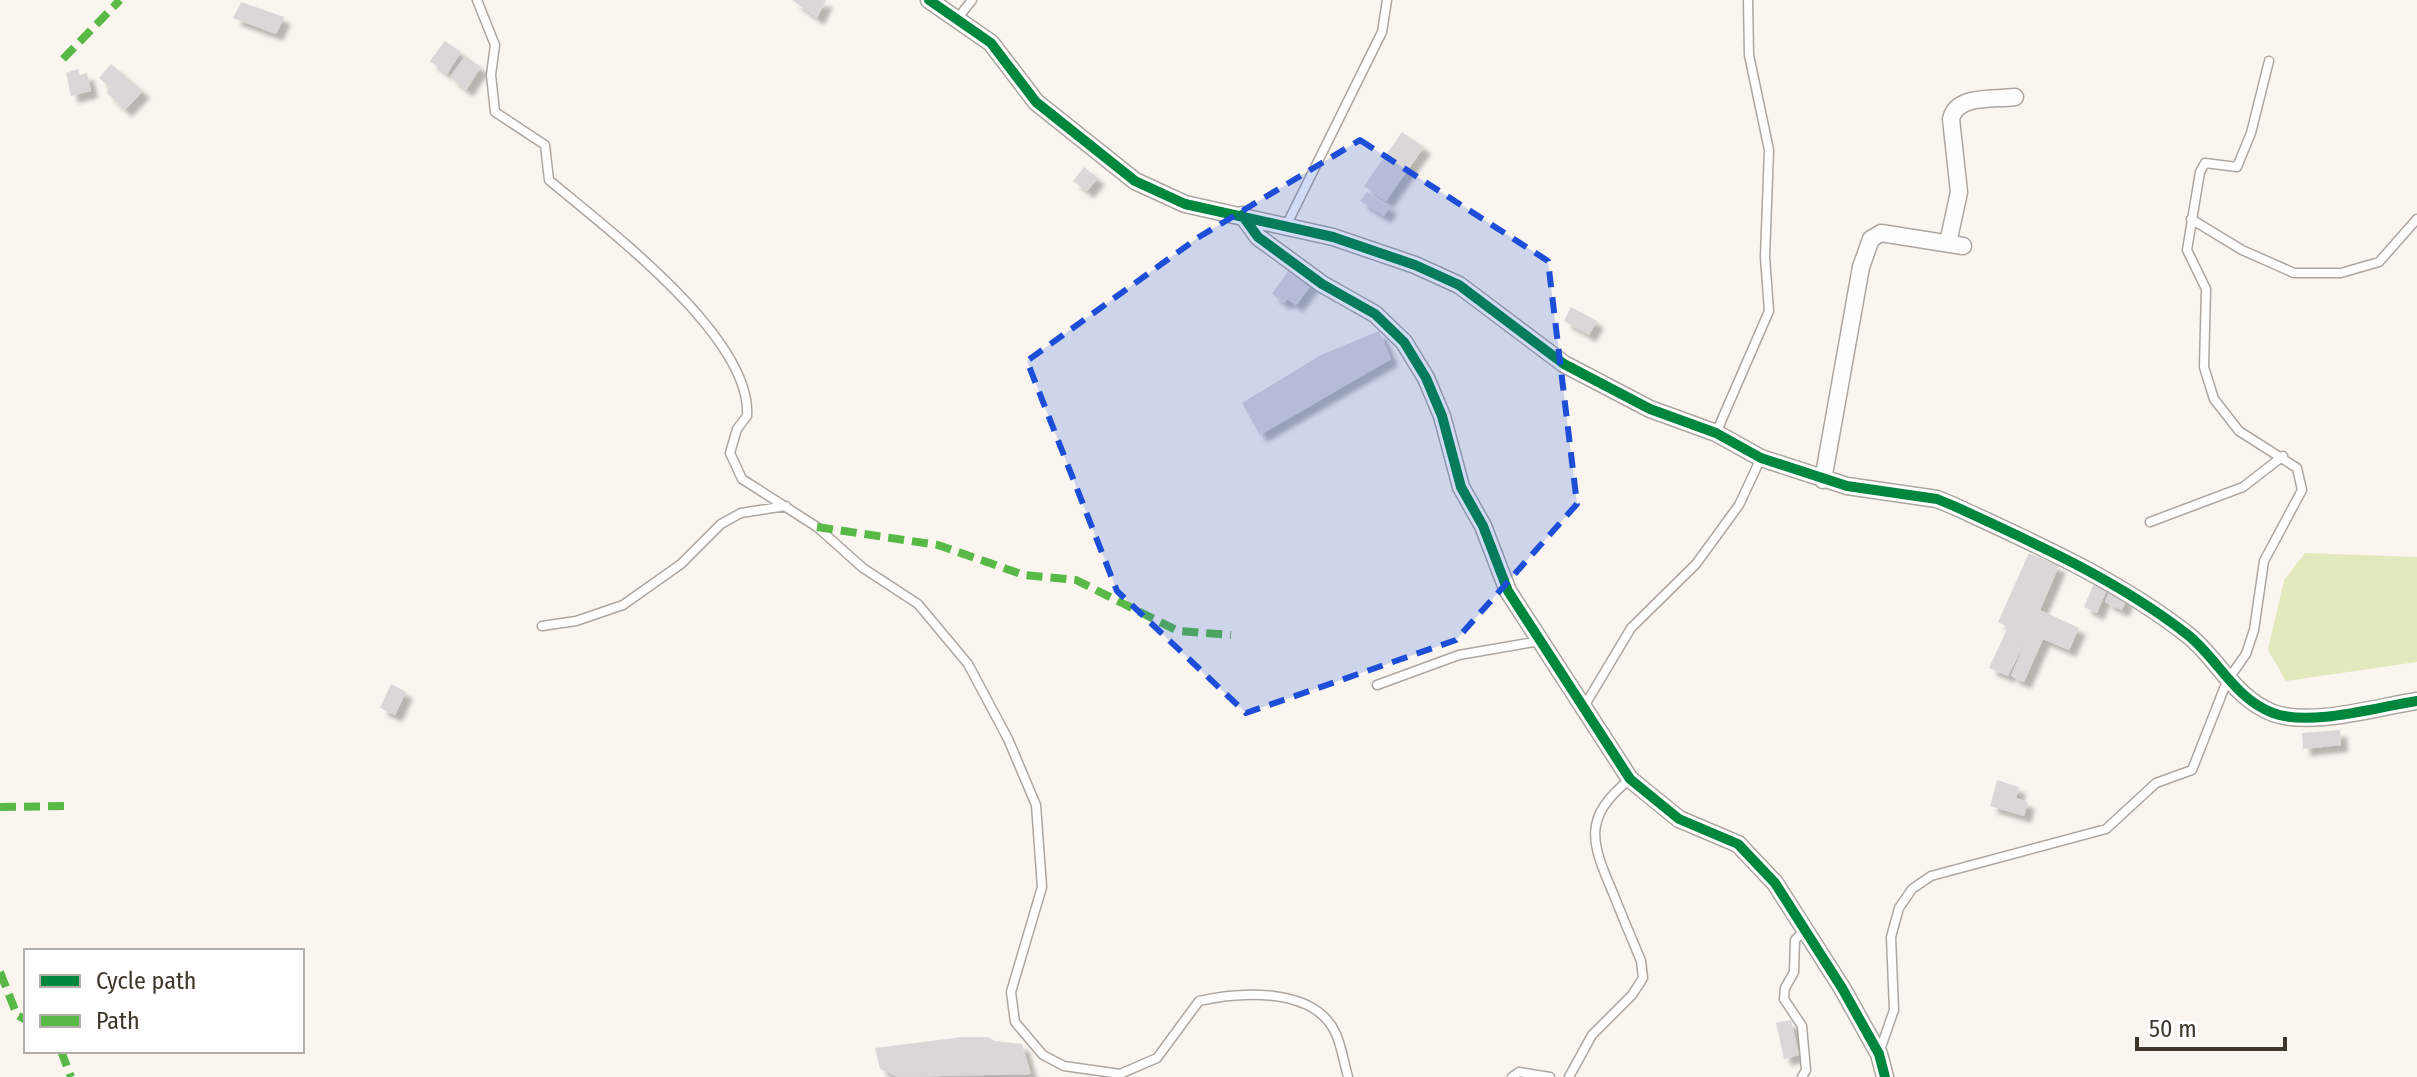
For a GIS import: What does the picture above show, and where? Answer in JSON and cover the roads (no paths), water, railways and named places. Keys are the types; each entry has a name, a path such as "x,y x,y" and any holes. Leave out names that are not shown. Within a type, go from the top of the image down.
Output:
{"street":[{"path":"929,0 991,43 1036,102 1135,181 1185,204 1286,226 1401,260 1459,285 1564,364 1650,409 1716,433 1761,458 1823,480 1937,499 2017,535 2096,575 2191,637 2227,681 2270,712 2295,718 2417,701"},
{"path":"1823,480 1844,352 1861,267 1871,239 1881,233 1955,244 1959,192 1951,119 1953,109 1962,101 2015,97"},
{"path":"1242,215 1258,237 1322,284 1375,314 1404,342 1426,378 1442,416 1461,487 1483,526 1508,591 1585,705 1630,779 1679,819 1738,844 1775,883 1879,1054 1885,1077"}],"lane":[{"path":"477,0 495,45 491,75 495,112 545,145 549,180 659,274 711,332 743,382 748,402 747,416 737,429 730,453 742,479 817,527 863,568 918,604 968,664 1008,739 1036,805 1042,887 1011,992 1015,1022 1043,1055 1064,1066 1120,1074 1157,1058 1199,1001 1252,993 1299,1003 1317,1013 1335,1032 1348,1077"},
{"path":"957,19 972,0"},
{"path":"1286,226 1382,32 1387,0"},
{"path":"1716,433 1769,311 1765,257 1769,150 1749,55 1748,0"},
{"path":"1879,1054 1894,1010 1891,937 1899,908 1912,889 1931,876 2106,829 2156,783 2192,770 2227,681 2246,654 2254,630 2264,561 2302,490 2297,468 2283,456 2239,431 2214,399 2204,367 2206,289 2187,250 2200,172 2205,163 2237,167 2269,61"},
{"path":"2191,219 2242,250 2294,273 2341,273 2379,262 2417,219"},
{"path":"2150,522 2243,487 2283,456"},
{"path":"1585,705 1631,628 1696,564 1739,505 1761,458"},
{"path":"542,626 576,621 623,605 681,564 721,524 741,513 787,506"},
{"path":"1377,685 1459,655 1541,641"},
{"path":"1569,1077 1592,1035 1632,995 1643,978 1641,961 1594,848 1595,828 1602,810 1615,791 1630,779"},
{"path":"1802,1077 1806,1070 1802,1026 1784,999 1785,988 1794,972 1795,940 1805,930"},
{"path":"1512,1077 1519,1072 1550,1077"}]}
